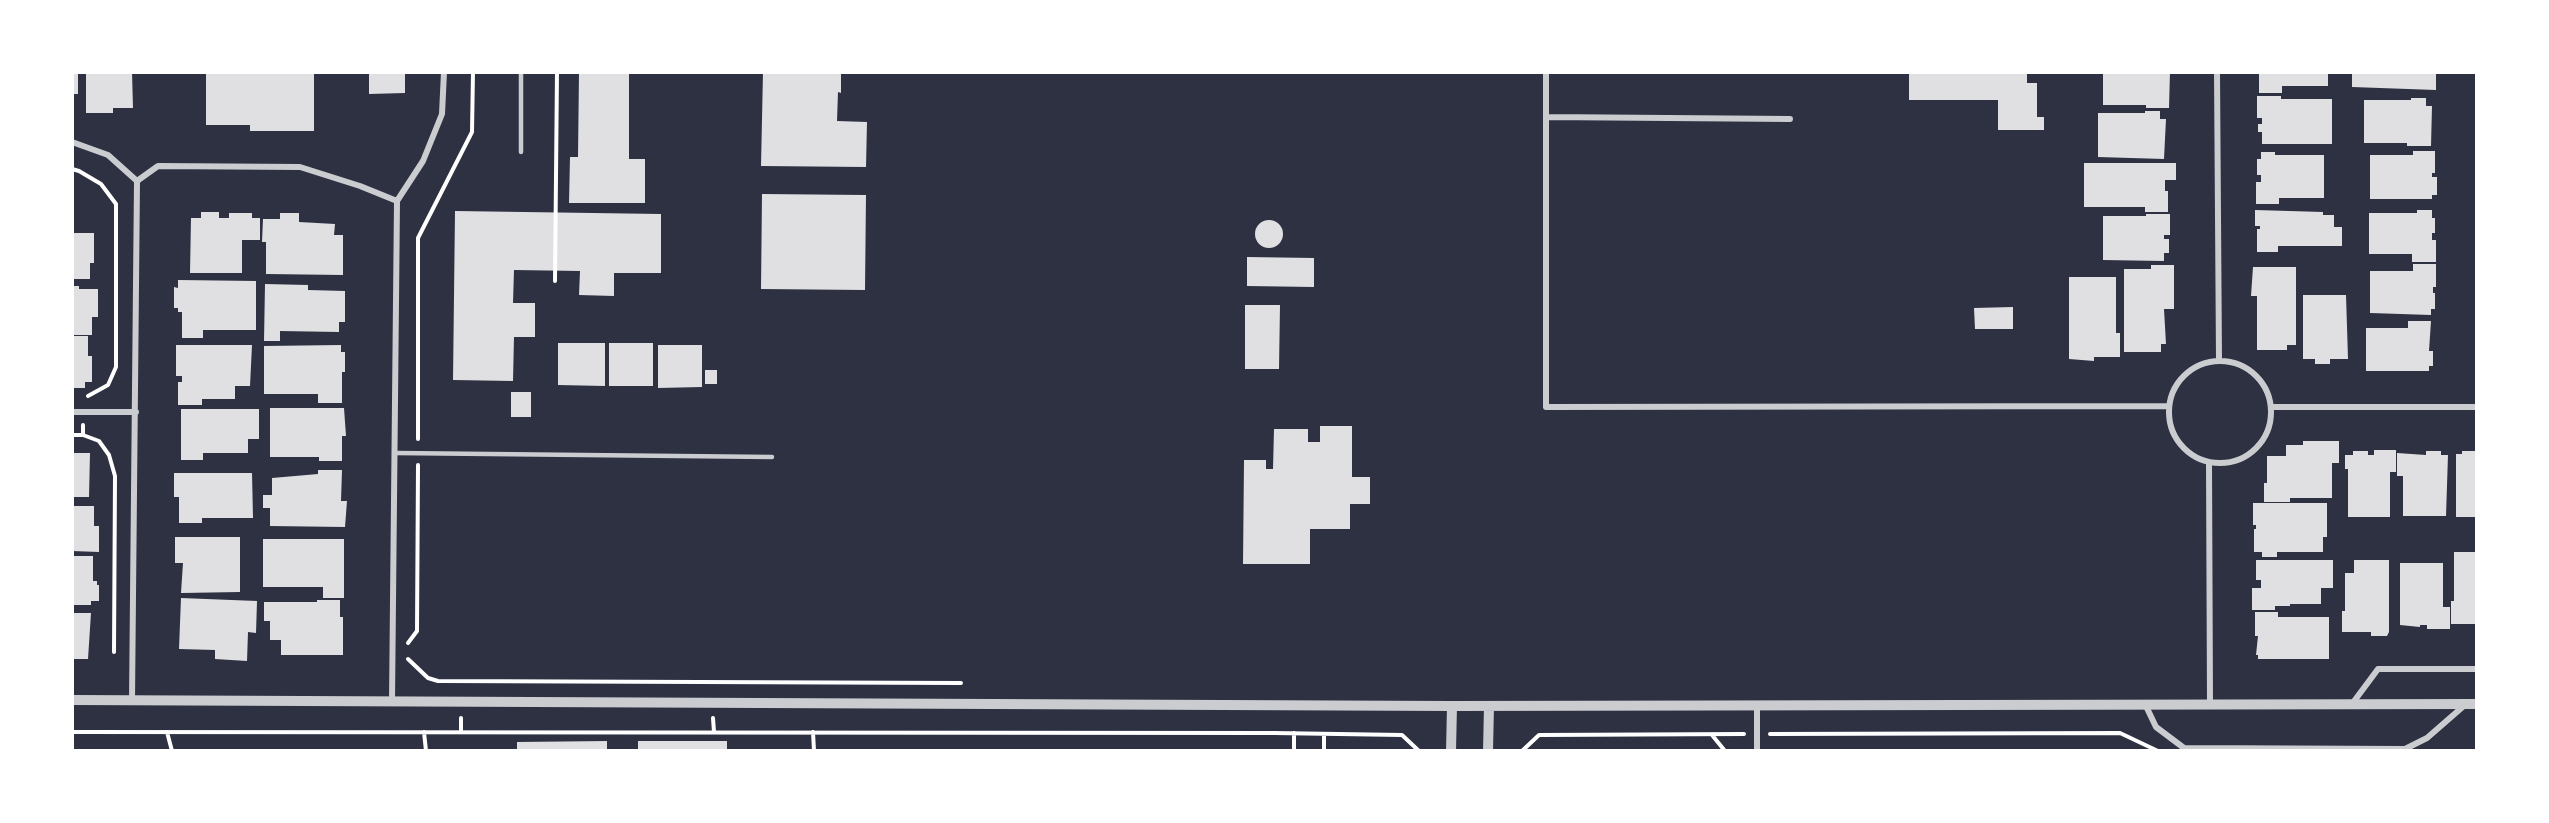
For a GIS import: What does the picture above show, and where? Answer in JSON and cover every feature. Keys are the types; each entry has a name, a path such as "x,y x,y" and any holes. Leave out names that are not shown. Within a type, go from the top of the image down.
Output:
{"street":[{"path":"392,701 397,201 423,160 442,114 444,72"},
{"path":"1546,72 1546,407 2169,406"},
{"path":"2217,72 2219,360"},
{"path":"1546,117 1790,118"},
{"path":"72,142 108,155 137,181 132,700"},
{"path":"137,181 158,166 300,167 360,186 397,201"},
{"path":"2219,360 2248,369 2259,379 2267,392 2271,407 2267,430 2254,450 2233,460 2209,462 2183,447 2174,435 2169,421 2169,406 2173,392 2191,369 2219,360"},
{"path":"2271,407 2477,407"},
{"path":"72,412 136,412"},
{"path":"2209,462 2210,704"},
{"path":"2352,704 2378,669 2477,669"},
{"path":"72,700 1452,706 2472,704"},
{"path":"2145,704 2156,727 2184,748 2405,749 2427,738 2472,704"},
{"path":"1757,705 1757,751"},
{"path":"1451,751 1452,706"},
{"path":"1488,751 1489,706"}],"lane":[{"path":"520,152 521,72"},
{"path":"395,453 772,458"}],"path":[{"path":"473,72 472,132 418,238 417,631 407,644 407,657 428,678 438,681 961,683"},
{"path":"555,281 557,72"},
{"path":"72,435 83,435"},
{"path":"72,732 1294,733 1402,735 1419,751"},
{"path":"166,732 172,751"},
{"path":"424,732 426,751"},
{"path":"813,732 814,751"},
{"path":"1294,733 1294,751"},
{"path":"1522,751 1539,735 2120,733 2158,751"},
{"path":"1324,734 1324,751"},
{"path":"1712,734 1725,751"}],"building":[{"path":"72,72 78,72 78,94 72,94"},
{"path":"86,72 132,72 133,108 113,108 113,113 86,113"},
{"path":"206,72 314,72 314,131 250,131 250,125 206,125"},
{"path":"369,72 405,72 405,93 369,94"},
{"path":"579,72 629,72 629,159 645,159 645,203 569,203 570,157 578,157"},
{"path":"763,72 841,72 837,121 867,122 866,167 761,166"},
{"path":"1909,72 2027,72 2027,83 2037,83 2037,117 2044,117 2044,130 1998,130 1998,100 1909,100"},
{"path":"2103,72 2170,72 2169,108 2146,108 2146,105 2103,105"},
{"path":"2259,72 2328,72 2328,86 2282,86 2282,93 2259,93"},
{"path":"2352,72 2436,72 2436,90 2352,87"},
{"path":"2257,96 2281,96 2281,99 2332,99 2332,144 2262,144 2262,132 2258,132 2258,124 2262,124 2262,118 2257,118"},
{"path":"2411,98 2426,98 2426,106 2432,106 2431,146 2407,146 2407,143 2364,143 2364,100 2411,100"},
{"path":"2145,111 2160,111 2160,119 2166,119 2164,159 2098,157 2098,113 2145,113"},
{"path":"2413,151 2435,151 2435,173 2432,173 2432,177 2437,177 2437,195 2432,195 2432,199 2370,199 2370,155 2413,155"},
{"path":"2261,152 2275,152 2275,155 2324,155 2324,198 2279,198 2279,204 2256,204 2256,182 2261,182 2261,175 2257,175 2257,159 2261,159"},
{"path":"2084,163 2176,163 2176,180 2165,180 2165,191 2168,191 2168,212 2145,212 2145,207 2084,207"},
{"path":"762,194 866,195 865,290 761,289"},
{"path":"2255,210 2323,212 2323,215 2334,215 2334,227 2342,227 2342,246 2278,246 2278,252 2257,252 2257,229 2260,229 2260,226 2255,226"},
{"path":"2417,210 2432,210 2432,218 2435,218 2435,233 2432,233 2432,240 2436,240 2436,262 2412,262 2412,254 2369,254 2369,213 2417,213"},
{"path":"455,211 661,214 661,273 614,273 614,296 579,295 580,271 514,270 513,303 535,303 535,337 514,337 513,381 453,380"},
{"path":"201,212 219,212 219,218 229,218 229,213 252,213 252,218 260,218 260,240 242,240 242,273 190,273 191,218 201,218"},
{"path":"280,213 299,213 299,222 335,224 334,235 343,235 343,275 266,274 266,242 262,242 263,219 280,219"},
{"path":"2146,214 2170,214 2170,235 2164,235 2164,239 2169,239 2169,253 2164,253 2164,261 2103,260 2103,216 2146,216"},
{"path":"1269,220 1279,224 1283,234 1279,244 1269,248 1259,244 1255,234 1259,224"},
{"path":"72,233 94,233 94,263 90,263 90,279 72,279"},
{"path":"1247,257 1314,258 1314,287 1247,286"},
{"path":"2413,264 2436,264 2436,287 2433,287 2435,309 2431,309 2431,315 2370,313 2370,271 2413,271"},
{"path":"2151,265 2174,265 2174,309 2164,309 2166,344 2161,344 2161,352 2124,352 2124,269 2151,269"},
{"path":"2253,267 2296,267 2296,345 2287,345 2287,350 2257,350 2257,296 2251,296"},
{"path":"2069,277 2116,277 2116,333 2120,333 2120,357 2094,357 2094,361 2069,359"},
{"path":"178,280 256,281 256,330 203,330 203,338 182,338 182,312 174,308 174,287 178,288"},
{"path":"265,284 308,285 308,290 345,291 345,322 339,322 339,332 280,331 280,341 264,341"},
{"path":"72,286 79,286 79,289 98,289 98,317 92,317 92,335 72,335"},
{"path":"2303,295 2346,295 2348,359 2330,359 2330,364 2315,364 2315,359 2303,359"},
{"path":"1245,305 1280,305 1279,369 1245,369"},
{"path":"2013,307 2013,329 1975,329 1974,308"},
{"path":"2408,321 2431,321 2429,351 2433,351 2433,366 2429,366 2429,371 2366,371 2366,328 2408,328"},
{"path":"72,336 88,336 88,356 92,356 92,382 85,382 85,388 72,388"},
{"path":"558,343 605,343 605,386 558,385"},
{"path":"609,343 653,343 653,386 609,386"},
{"path":"176,345 252,345 250,386 235,386 235,399 202,399 202,405 178,405 178,382 182,382 182,376 176,376"},
{"path":"341,345 341,352 345,352 345,372 342,372 342,403 318,403 318,394 264,394 264,346"},
{"path":"658,345 702,345 702,387 658,388"},
{"path":"705,370 717,370 717,384 705,384"},
{"path":"511,392 531,392 531,417 511,417"},
{"path":"270,408 344,408 346,436 342,436 342,461 319,461 319,457 270,457"},
{"path":"181,409 259,409 259,439 248,439 248,453 203,453 203,460 181,460"},
{"path":"1320,426 1352,426 1352,477 1370,477 1370,504 1350,504 1350,529 1310,529 1310,564 1243,564 1244,460 1266,460 1266,469 1273,469 1274,429 1308,429 1308,442 1320,442"},
{"path":"2303,441 2339,441 2339,463 2332,463 2332,498 2290,498 2290,502 2264,502 2267,456 2286,456 2286,445 2303,445"},
{"path":"2374,450 2396,450 2396,472 2390,472 2390,517 2348,517 2348,469 2345,469 2345,455 2353,455 2353,451 2368,451 2368,455 2374,455"},
{"path":"2426,451 2441,451 2441,455 2448,455 2446,516 2403,516 2403,476 2397,476 2397,453 2426,455"},
{"path":"2462,451 2477,451 2477,517 2456,517 2456,454 2462,454"},
{"path":"72,453 90,453 89,497 72,497"},
{"path":"318,470 342,470 341,501 347,501 345,527 270,526 270,508 263,508 263,495 272,495 272,478 318,474"},
{"path":"174,473 252,473 253,518 202,518 202,523 179,523 179,497 174,497"},
{"path":"2253,503 2327,503 2327,537 2323,537 2323,552 2277,552 2277,557 2262,557 2262,552 2254,552 2256,525 2253,525"},
{"path":"72,506 94,506 94,526 99,526 99,552 72,551"},
{"path":"175,537 240,537 240,592 181,593 183,563 175,563"},
{"path":"263,539 344,539 344,598 323,598 323,587 263,587"},
{"path":"2454,552 2477,552 2477,624 2451,624 2451,601 2454,601"},
{"path":"72,556 93,556 93,581 97,581 99,585 99,601 91,601 91,605 72,605"},
{"path":"2256,560 2333,560 2333,588 2321,588 2321,604 2290,604 2290,606 2275,606 2275,610 2252,610 2252,588 2261,588 2261,580 2256,580"},
{"path":"2354,560 2389,560 2389,632 2387,636 2371,636 2371,632 2342,632 2342,611 2345,611 2345,573 2354,573"},
{"path":"2400,563 2443,563 2443,607 2450,607 2450,629 2427,629 2427,625 2420,625 2420,627 2400,625"},
{"path":"181,598 257,601 256,633 248,632 247,661 215,659 215,650 179,649"},
{"path":"317,600 340,600 340,617 343,617 343,655 281,655 281,640 270,640 270,621 264,621 264,602 317,602"},
{"path":"2255,612 2278,612 2278,617 2329,617 2329,659 2258,659"},
{"path":"72,613 91,613 88,659 72,659"},
{"path":"607,741 607,751 517,751 517,742"},
{"path":"638,741 727,741 727,751 638,751"}]}
